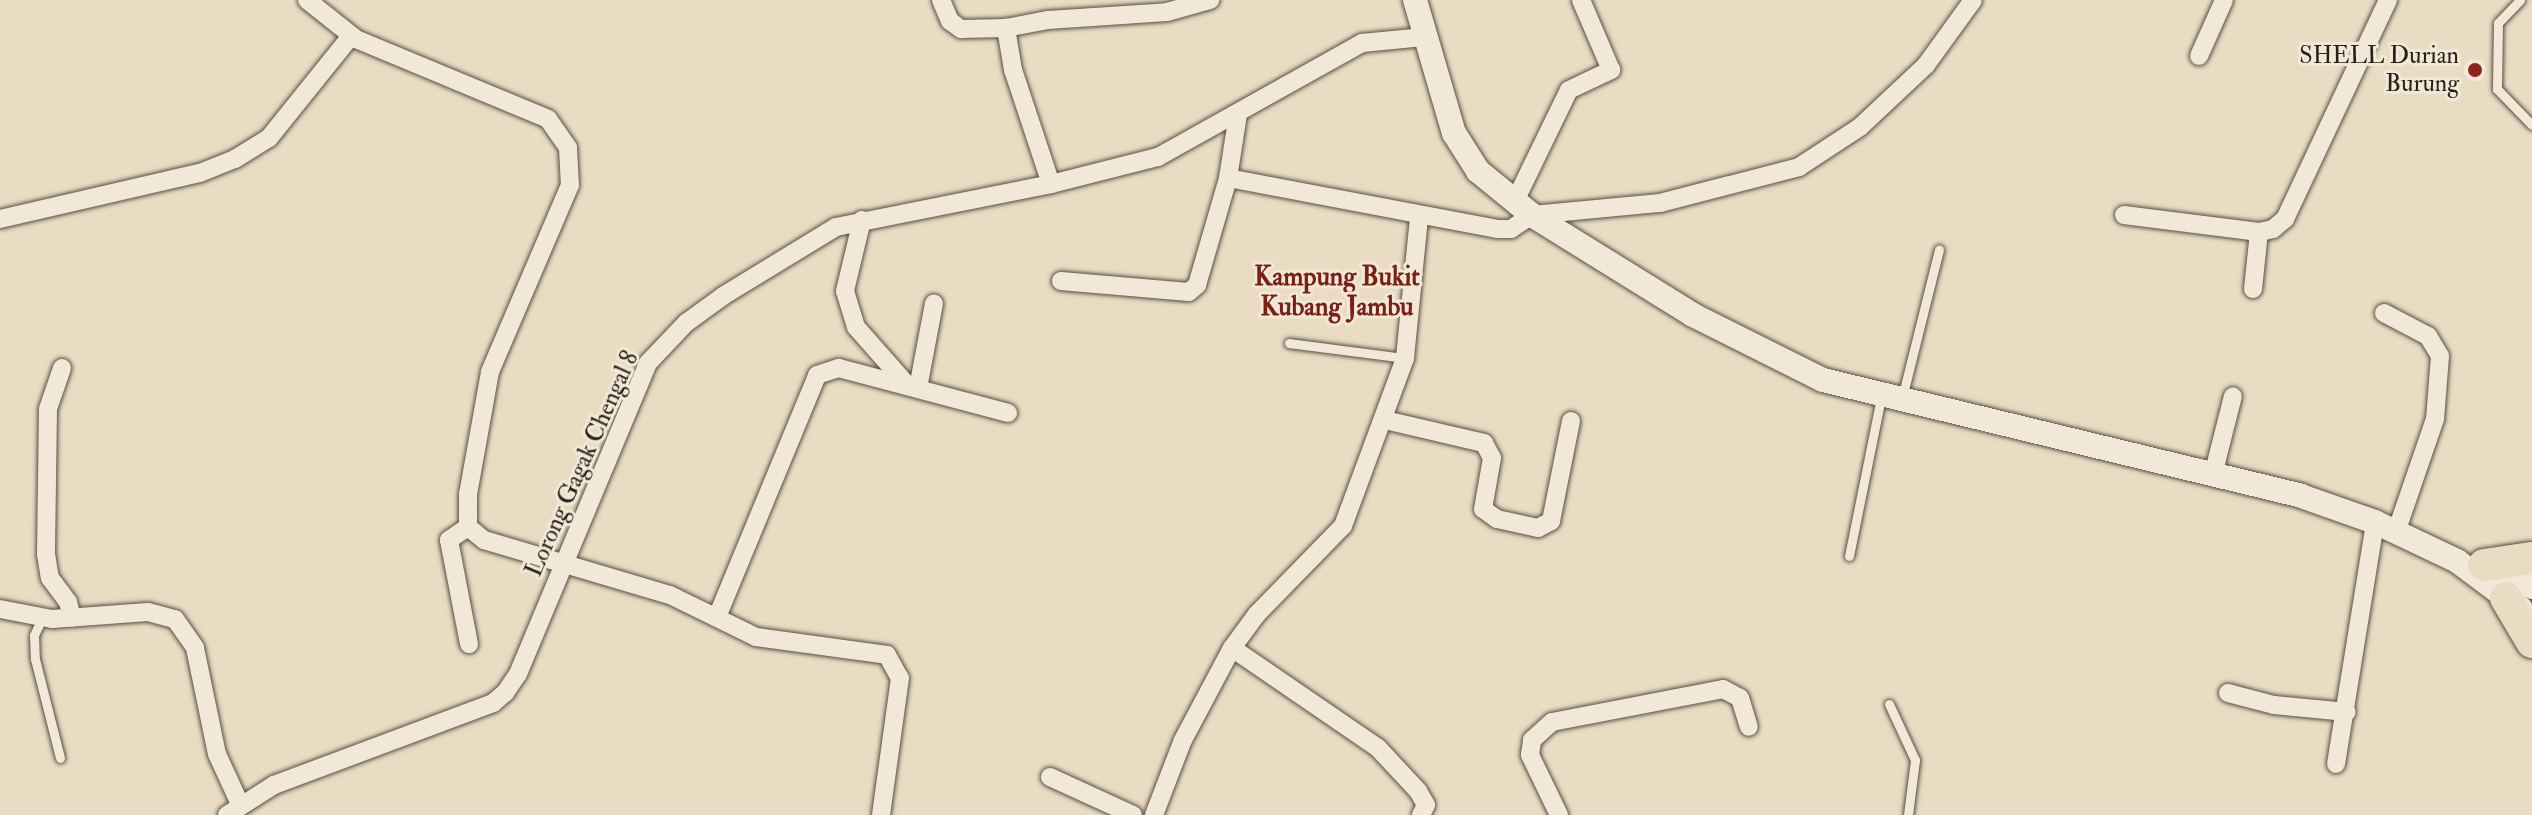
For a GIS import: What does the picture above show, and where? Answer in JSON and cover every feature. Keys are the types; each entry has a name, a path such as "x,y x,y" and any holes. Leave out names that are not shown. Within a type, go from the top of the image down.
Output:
{"highway":[{"path":"2471,563 2532,558"},
{"path":"2523,600 2532,642"}],"street":[{"path":"307,0 351,36 548,119 568,148 568,193 490,372 468,494 468,527"},
{"path":"941,0 950,21 961,29 1006,28 1048,20 1167,12 1210,0"},
{"path":"1048,20 1050,0"},
{"path":"1415,0 1454,133 1478,171 1524,208 1765,355 1823,380 1891,399 2214,471 2385,527 2471,563 2523,600"},
{"path":"1228,178 1419,217 1511,229 1524,208 1559,103 1569,90 1611,70 1581,0"},
{"path":"1524,208 1660,203 1799,167 1860,127 1926,65 1973,0"},
{"path":"2199,56 2224,0"},
{"path":"2124,215 2259,232 2285,219 2388,0"},
{"path":"1006,28 1013,70 1051,184"},
{"path":"0,219 200,173 235,159 269,138 351,36"},
{"name":"Lorong Gagak Chengal 8","path":"234,800 493,703 518,674 556,560 648,363 666,341 723,296 818,235 862,220 1051,184 1158,157 1362,43 1424,37"},
{"path":"1061,281 1189,292 1197,285 1228,178 1238,114"},
{"path":"1154,815 1183,740 1232,648 1257,614 1343,526 1385,420 1405,358 1419,217"},
{"path":"862,220 845,291 856,327 913,387"},
{"path":"2253,289 2259,232"},
{"path":"913,387 934,303"},
{"path":"2336,764 2385,527 2435,419 2440,356 2428,336 2384,313"},
{"path":"62,368 48,409 46,554 50,578 64,595 72,617"},
{"path":"717,617 817,375 839,368 1008,413"},
{"path":"2214,471 2233,396"},
{"path":"1385,420 1484,443 1492,458 1483,509 1497,519 1538,528 1551,521 1571,421"},
{"path":"468,527 484,540 670,595 773,642 876,652 897,664 900,678 881,815"},
{"path":"468,527 449,540 469,644"},
{"path":"0,609 42,618 160,614 186,631 206,686 217,754 234,800"},
{"path":"1232,648 1378,748 1418,791 1426,805 1421,815"},
{"path":"1559,815 1530,755 1532,740 1552,722 1723,689 1740,698 1749,727"},
{"path":"2228,693 2274,705 2347,712"},
{"path":"1050,777 1133,815"}],"lane":[{"path":"2520,0 2498,23 2497,89 2532,125"},
{"path":"1849,556 1891,399 1939,250"},
{"path":"1289,343 1405,358"},
{"path":"42,618 34,635 35,659 60,758"},
{"path":"1889,704 1915,760 1908,815"}],"place":[{"name":"SHELL Durian Burung","path":"2475,70"}],"district":[{"name":"Kampung Bukit Kubang Jambu","path":"1337,293"}]}
